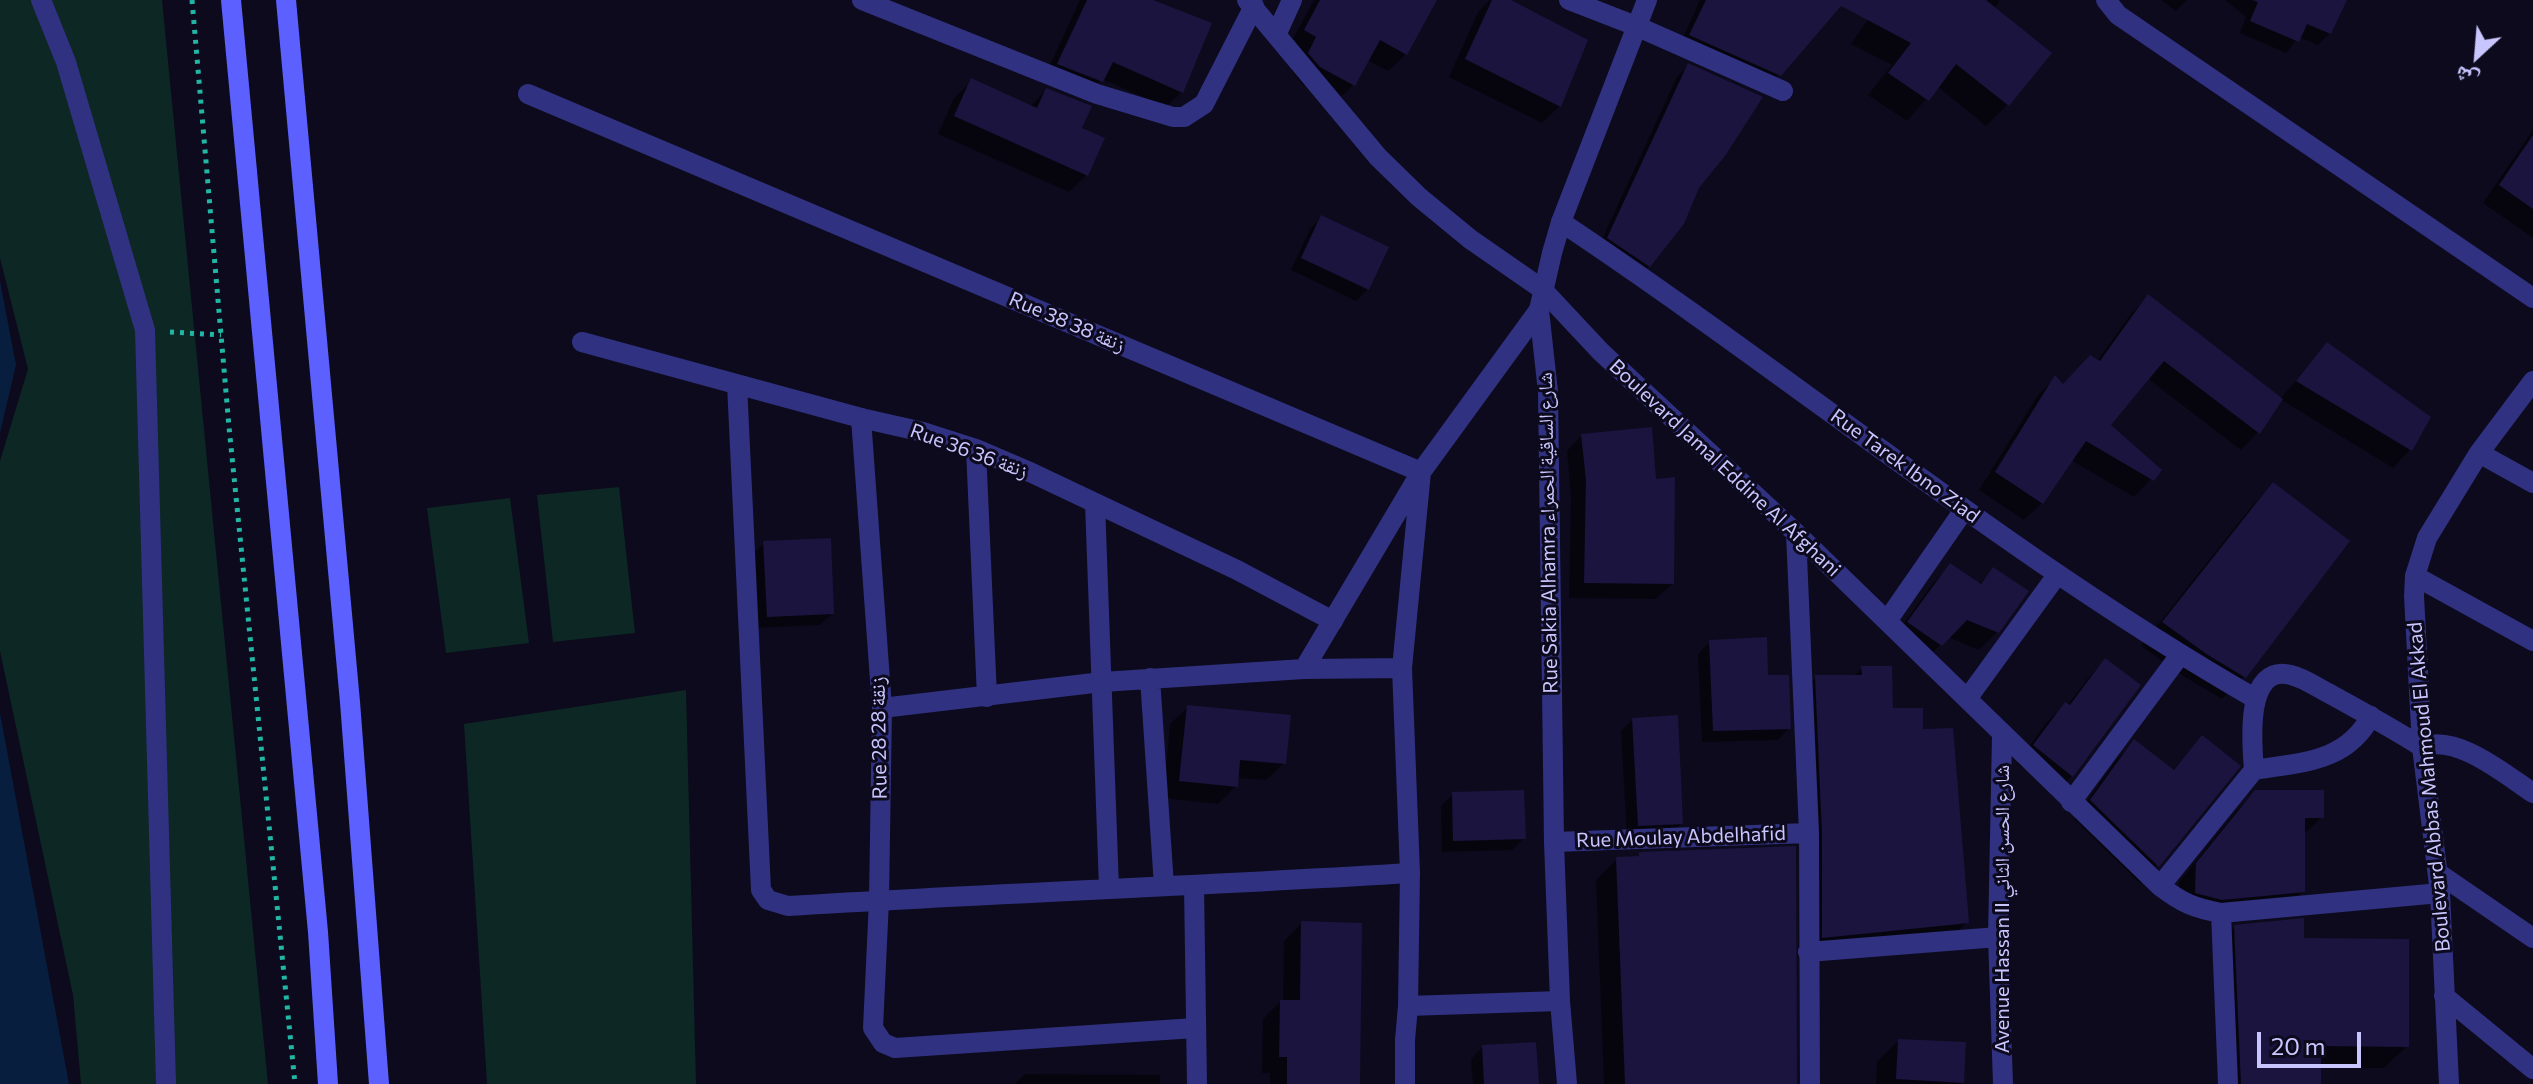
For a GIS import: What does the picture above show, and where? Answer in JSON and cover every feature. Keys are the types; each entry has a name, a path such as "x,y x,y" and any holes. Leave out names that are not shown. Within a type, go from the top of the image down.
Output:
{"main road":[{"path":"231,0 318,932 328,1084"},
{"path":"286,0 350,702 379,1084"}],"street":[{"path":"41,0 66,62 145,330 166,1084"},
{"path":"862,0 1097,94 1173,117 1184,117 1204,104 1251,3"},
{"path":"1277,33 1292,0"},
{"path":"1569,0 1783,91"},
{"name":"Rue Sakia Alhamra شارع الساقية الحمراء","path":"1567,1084 1560,1001 1554,842 1548,392 1539,310 1561,222 1647,0"},
{"path":"2106,0 2118,15 2533,298"},
{"name":"Boulevard Jamal Eddine Al Afghani","path":"1251,3 1378,157 1419,197 1470,239 1542,289 1601,352 1796,533 2160,886 2195,908 2221,913"},
{"name":"Rue 38 زنقة 38","path":"528,94 1421,472"},
{"name":"Rue Tarek Ibno Ziad","path":"1561,222 1762,361 2057,575 2180,655 2256,699"},
{"path":"1304,669 1421,472 1539,310"},
{"name":"Rue 36 زنقة 36","path":"582,342 923,432 976,449 1237,570 1333,621"},
{"name":"Boulevard Abbas Mahmoud El Akkad","path":"2449,1084 2439,883 2422,747 2415,576 2427,538 2479,453 2533,381"},
{"path":"737,384 761,890 768,900 788,906 1410,873"},
{"name":"Rue 28 زنقة 28","path":"861,418 882,708 873,1028 877,1037 895,1048 1195,1028"},
{"path":"976,449 987,697"},
{"path":"2479,453 2533,483"},
{"path":"1405,1084 1410,873 1402,668 1421,472"},
{"path":"1095,503 1109,888"},
{"path":"1887,621 1964,510"},
{"path":"1796,533 1809,833 1810,1084"},
{"path":"1967,699 2057,575"},
{"path":"2415,576 2533,641"},
{"path":"2071,802 2180,655"},
{"path":"882,708 1150,678 1304,669 1402,668"},
{"path":"2254,770 2251,731 2256,699 2265,684 2281,674 2295,676 2422,747 2430,743 2457,747 2533,793"},
{"path":"1150,678 1164,886"},
{"path":"2160,886 2254,770 2334,754 2358,737 2371,716"},
{"name":"Avenue Hassan II شارع الحسن الثاني","path":"2002,735 1998,937 2003,1084"},
{"name":"Rue Moulay Abdelhafid","path":"1554,842 1809,833"},
{"path":"2228,1084 2221,913 2439,883 2533,938"},
{"path":"1194,886 1197,1084"},
{"path":"1808,952 1998,937"},
{"path":"2444,996 2533,1069"},
{"path":"1408,1006 1560,1001"}],"path":[{"path":"192,0 221,335 295,1084"},
{"path":"145,330 221,335"}],"green space":[{"path":"0,0 162,0 268,1084 81,1084 73,995 0,651 0,461 28,369 0,258"},
{"path":"619,487 635,633 553,642 537,495"},
{"path":"510,498 529,643 446,653 427,508"},
{"path":"686,690 696,1084 487,1084 464,724"}],"water":[{"path":"0,281 16,365 0,433"},
{"path":"0,713 69,1084 0,1084"}],"building":[{"path":"1087,0 1153,0 1212,23 1183,93 1113,62 1103,82 1057,64"},
{"path":"1320,0 1437,0 1407,55 1380,40 1355,86 1320,67 1308,53 1316,37 1304,30"},
{"path":"1492,0 1511,0 1588,40 1561,107 1465,59"},
{"path":"1706,0 1986,0 2052,53 2009,106 1956,64 1929,101 1888,73 1911,43 1841,6 1781,76 1689,35"},
{"path":"2252,0 2347,0 2331,34 2307,24 2299,42 2250,21 2258,2"},
{"path":"1688,63 1763,97 1725,156 1699,188 1684,224 1650,267 1607,238"},
{"path":"971,78 1037,108 1046,88 1092,106 1082,128 1105,138 1088,176 954,116"},
{"path":"2533,135 2533,209 2499,185"},
{"path":"1321,215 1389,247 1369,290 1301,258"},
{"path":"2148,294 2283,399 2260,434 2164,361 2111,425 2162,470 2154,481 2086,441 2043,504 1995,472 2055,375 2063,384 2090,355 2100,361"},
{"path":"2327,342 2431,417 2412,451 2296,381"},
{"path":"1652,427 1656,479 1675,477 1674,584 1584,583 1586,480 1581,434"},
{"path":"2273,482 2350,541 2246,678 2162,622"},
{"path":"831,538 834,614 767,617 763,541"},
{"path":"1950,563 1981,584 1993,567 2029,591 1999,633 1967,620 1942,646 1907,622"},
{"path":"1767,637 1768,675 1789,675 1791,729 1713,731 1709,640"},
{"path":"2105,658 2141,685 2073,777 2033,745 2065,702 2070,705"},
{"path":"1861,666 1892,666 1893,708 1923,708 1923,729 1953,728 1969,923 1822,938 1822,833 1815,675 1862,675"},
{"path":"1187,705 1291,715 1286,764 1240,760 1238,787 1179,781"},
{"path":"1678,715 1683,824 1638,826 1632,718"},
{"path":"2202,735 2241,766 2159,867 2090,800 2134,739 2174,770"},
{"path":"1524,790 1526,839 1453,841 1452,792"},
{"path":"2255,790 2324,790 2324,818 2305,818 2305,892 2222,900 2195,893 2196,863"},
{"path":"1796,846 1797,1084 1625,1084 1616,857 1639,856 1639,852"},
{"path":"2304,918 2304,938 2409,939 2409,1047 2321,1046 2321,1084 2241,1084 2234,925"},
{"path":"1301,921 1362,923 1360,1084 1287,1084 1287,1057 1279,1057 1280,1000 1300,1000"},
{"path":"1898,1039 1966,1042 1964,1083 1896,1079"},
{"path":"1536,1042 1539,1084 1484,1084 1482,1045"}]}
